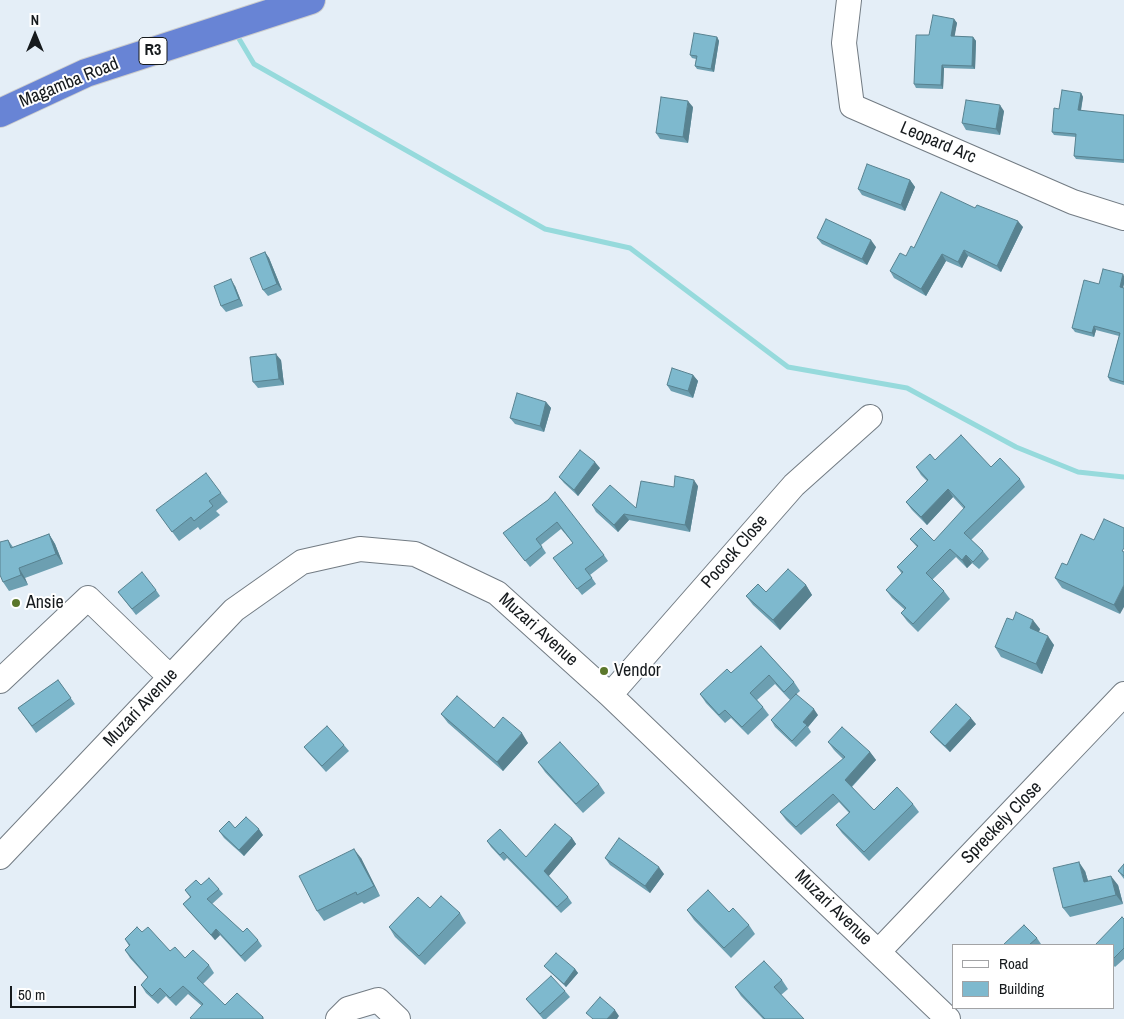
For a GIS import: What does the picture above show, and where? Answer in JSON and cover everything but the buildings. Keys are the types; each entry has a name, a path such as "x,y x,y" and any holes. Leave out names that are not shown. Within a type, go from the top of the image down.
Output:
{"highway":[{"name":"Magamba Road","path":"0,113 86,73 311,0"}],"street":[{"name":"Leopard Arc","path":"849,0 844,43 852,106 1073,202 1124,218"},
{"name":"Pocock Close","path":"610,695 794,484 870,418"},
{"name":"Muzari Avenue","path":"0,857 234,610 302,562 360,549 415,554 497,593 610,695 948,1019"},
{"path":"0,682 88,598 170,677"},
{"name":"Spreckely Close","path":"879,951 1124,694"},
{"path":"338,1019 348,1008 378,1000 398,1019"}],"waterway":[{"path":"238,37 254,64 545,229 630,248 788,367 907,388 1016,447 1078,472 1124,477"}],"place":[{"name":"Ansie","path":"16,603"},
{"name":"Vendor","path":"604,671"}]}
